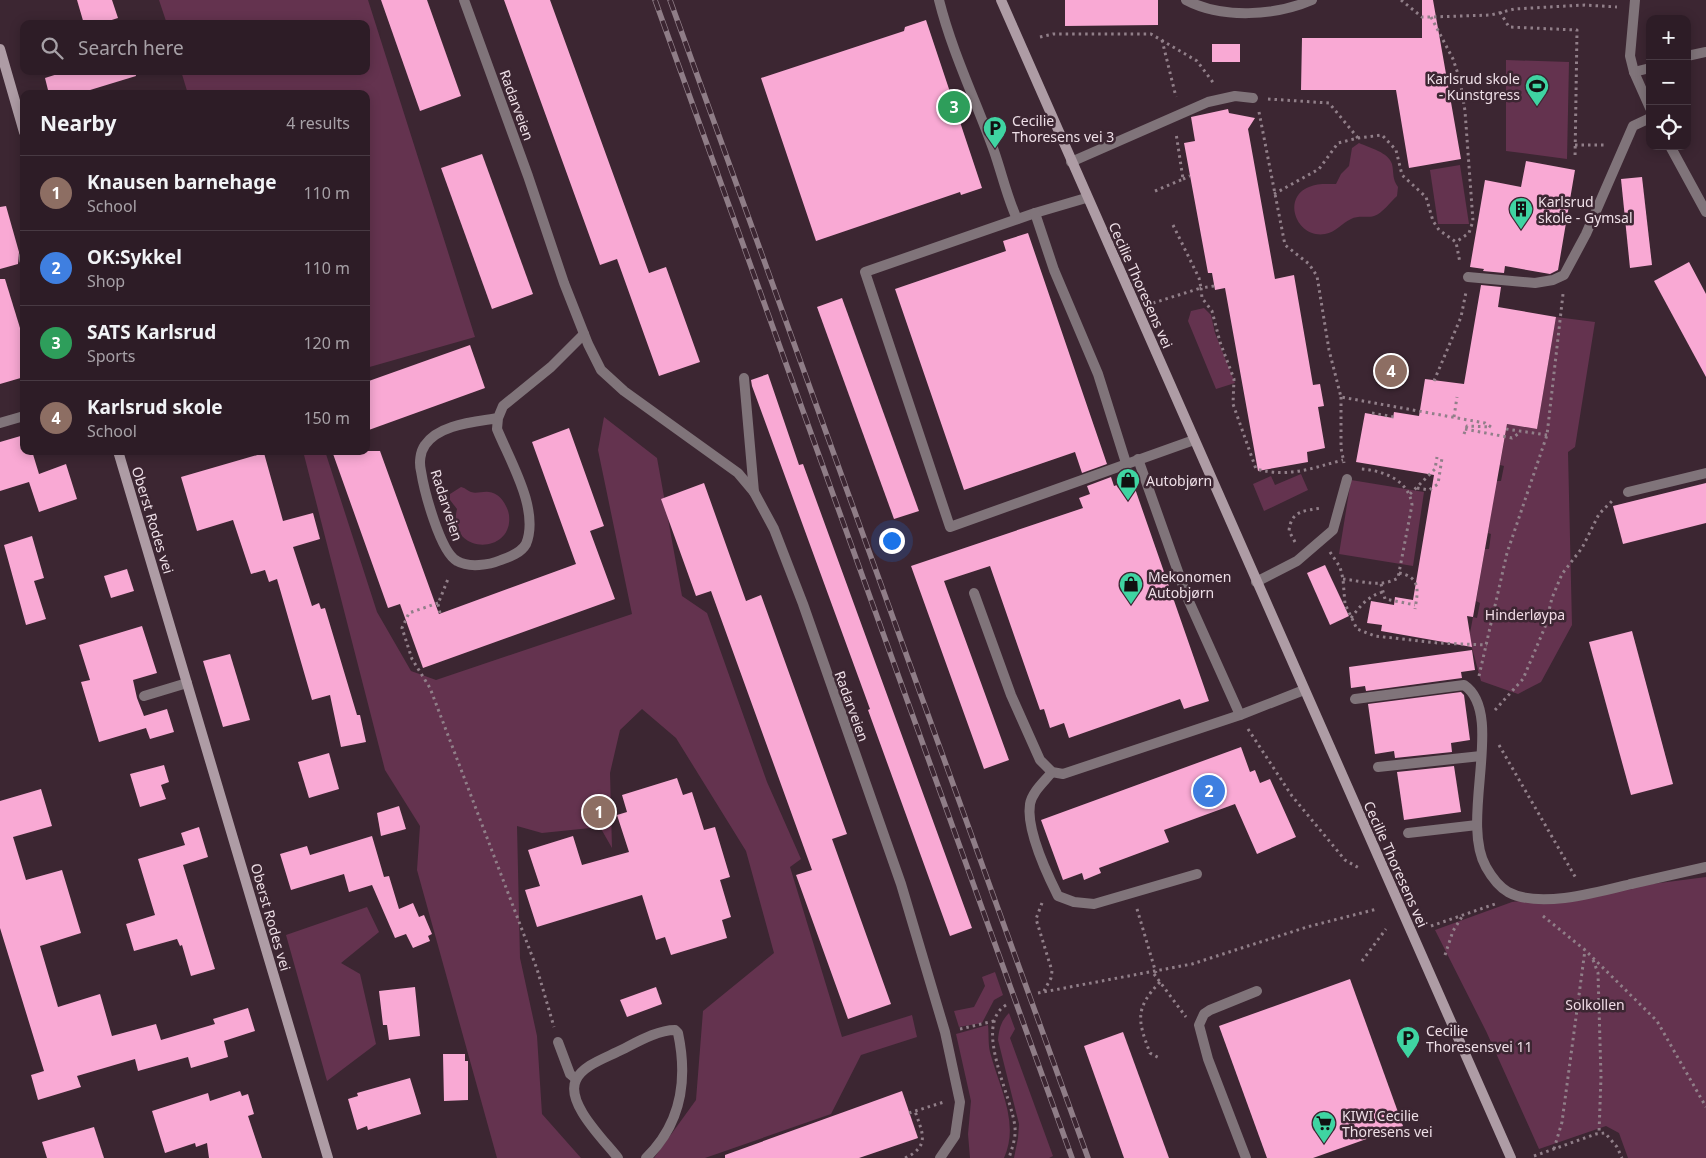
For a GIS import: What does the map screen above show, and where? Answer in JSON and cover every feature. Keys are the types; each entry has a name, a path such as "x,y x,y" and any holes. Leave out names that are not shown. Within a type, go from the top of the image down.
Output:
{"street":[{"name":"Radarveien","path":"464,0 584,334 601,370 624,391 724,461 738,473 754,492 774,529 803,604 901,884 932,980 952,1059 960,1102 955,1136 940,1158"},
{"path":"939,0 953,47 994,152 1005,191 1017,219"},
{"name":"Cecilie Thoresens vei","path":"1001,0 1086,198 1511,1158"},
{"path":"1186,0 1232,12 1251,14 1293,7 1312,0"},
{"path":"1634,0 1630,56 1634,72 1649,105"},
{"path":"0,49 20,118"},
{"path":"1691,55 1706,52"},
{"path":"1634,72 1646,69"},
{"path":"1071,162 1222,97 1253,98"},
{"path":"1468,277 1535,283 1553,280 1564,275 1586,234 1632,126 1646,120"},
{"path":"1672,150 1706,211"},
{"path":"1086,198 1034,213 865,272 950,527 1194,440"},
{"path":"1034,213 1054,270 1098,374 1126,463"},
{"path":"498,418 503,406 551,367 584,334"},
{"path":"744,378 754,492"},
{"path":"0,423 20,417"},
{"name":"Radarveien","path":"498,418 497,429 528,506 530,520 525,545 515,555 492,564 467,565 456,561 440,538 421,470 420,456 424,445 434,436 452,428 498,418"},
{"name":"Oberst Rodes vei","path":"119,455 328,1158"},
{"path":"1138,459 1187,597 1240,715"},
{"path":"1628,492 1706,473"},
{"path":"1256,582 1297,561 1333,530 1347,478"},
{"path":"974,594 1011,695 1040,760 1052,772 1063,774 1240,715 1304,690"},
{"path":"144,696 187,683"},
{"path":"1355,699 1464,685 1473,691 1479,701 1482,721 1477,825 1478,848 1482,860 1496,882 1509,892 1534,898 1584,894 1706,867"},
{"path":"1378,767 1481,756"},
{"path":"1052,772 1033,795 1030,804 1031,824 1058,896 1074,902 1094,904 1197,874"},
{"path":"1408,833 1477,825"},
{"path":"1246,1158 1208,1058 1199,1025 1204,1014 1210,1010 1257,991"},
{"path":"618,1158 590,1124 578,1105 574,1089 576,1079 586,1069 642,1041 670,1030 678,1033 681,1058 680,1102 674,1120 646,1158"},
{"path":"558,1042 570,1074 576,1079"}],"path":[{"path":"1401,0 1422,17 1431,18 1514,9 1585,5 1617,7"},
{"path":"1500,12 1509,27 1576,30 1575,159"},
{"path":"1431,18 1453,59 1465,111 1473,220 1470,233 1456,242"},
{"path":"1040,37 1053,34 1151,34 1197,61 1204,68 1222,97"},
{"path":"1253,98 1329,103 1358,138"},
{"path":"1253,98 1259,108 1285,245 1309,264 1317,276 1329,350 1341,397 1341,448"},
{"path":"1274,194 1319,169 1338,143 1382,135 1396,150 1402,175 1426,197 1433,220 1439,230 1456,242 1462,272 1468,277 1461,316 1434,380"},
{"path":"1575,146 1625,144"},
{"path":"1183,179 1190,176"},
{"path":"1172,222 1199,278 1202,298 1212,311 1220,342 1234,379 1233,404 1256,469 1290,474 1343,460"},
{"path":"1136,309 1201,288 1214,286"},
{"path":"1473,691 1482,668 1507,553 1547,436 1562,317"},
{"path":"1341,397 1485,423 1491,427 1467,426 1464,434"},
{"path":"1454,417 1457,397"},
{"path":"1372,412 1394,416"},
{"path":"1465,429 1512,438 1520,432"},
{"path":"1506,429 1547,436"},
{"path":"1410,494 1435,470 1437,457"},
{"path":"1417,488 1429,490 1438,484 1442,458"},
{"path":"1343,579 1381,584 1398,578 1412,505 1410,494 1403,484 1394,478 1360,469 1347,478"},
{"path":"1580,883 1573,876 1539,811 1490,727 1482,721 1492,714 1522,679 1545,627 1552,598 1562,574 1582,548 1599,514 1611,501 1628,492"},
{"path":"1298,544 1289,531 1295,515 1305,509 1328,506"},
{"path":"1318,543 1330,552 1340,567 1345,604 1358,629 1375,636 1438,643 1487,645"},
{"path":"1381,584 1386,599 1415,607 1418,592 1416,583 1410,577 1399,572"},
{"path":"440,613 438,603 448,579"},
{"path":"1351,618 1365,601 1373,595 1383,592"},
{"path":"438,603 409,613 402,628 412,659 430,688 534,960 558,1042"},
{"path":"1240,715 1279,779 1292,796 1345,860 1359,868"},
{"path":"1044,992 1051,978 1052,971 1036,919 1052,884"},
{"path":"1431,926 1496,904 1509,892"},
{"path":"1133,893 1155,973 1177,1007 1189,1020 1199,1025"},
{"path":"1534,898 1538,912 1586,950 1657,1021 1706,1107"},
{"path":"1038,993 1155,973 1192,964 1307,926 1377,909"},
{"path":"1445,955 1453,931 1463,916"},
{"path":"1362,961 1386,929"},
{"path":"1554,1149 1562,1122 1586,950"},
{"path":"1591,957 1598,973 1601,1077 1599,1133"},
{"path":"1160,982 1148,994 1139,1013 1140,1027 1150,1053 1161,1058"},
{"path":"1006,1005 998,1011 994,1021 995,1054 1016,1130 1009,1158"},
{"path":"960,1029 994,1021"},
{"path":"909,1113 941,1103"},
{"path":"905,1158 922,1144 923,1139 915,1112"},
{"path":"1534,1156 1599,1133 1609,1135 1622,1158"}],"green space":[{"path":"159,0 368,0 475,337 370,367 370,90 187,90 182,75 370,75 370,20 166,20"},
{"name":"Karlsrud skole - Kunstgress","path":"1506,60 1569,62 1567,159 1506,151"},
{"path":"1359,143 1378,151 1390,160 1394,179 1398,187 1397,196 1377,215 1354,218 1325,234 1315,234 1307,230 1300,224 1294,208 1300,192 1312,186 1336,184 1341,174 1349,166 1352,148"},
{"path":"1460,165 1469,224 1438,224 1430,170"},
{"path":"1204,308 1211,315 1215,333 1235,383 1216,389 1188,321 1191,311"},
{"name":"Hinderløypa","path":"1556,317 1595,322 1575,447 1568,452 1572,625 1541,682 1518,694 1481,681 1472,648 1468,644 1473,617 1477,618 1480,603 1476,601 1485,549 1489,549 1491,534 1488,533 1496,481 1501,481 1504,466 1500,465 1507,424 1537,429"},
{"path":"604,417 657,458 682,596 707,613 767,782 801,859 790,867 842,1037 912,1015 917,1037 861,1055 831,1114 705,1158 654,1158 696,1100 703,1011 774,953 746,851 676,738 642,709 620,730 610,773 612,848 600,827 542,833 517,826 520,958 537,1036 542,1114 581,1158 497,1158 417,870 420,826 385,770 304,455 326,455 377,612 411,671 436,680 632,614 598,450"},
{"path":"1301,474 1308,490 1264,511 1253,484 1271,476 1275,485"},
{"path":"1351,480 1424,492 1413,566 1339,554"},
{"path":"461,487 474,493 493,493 501,499 509,515 508,528 501,538 492,543 481,545 470,542 461,535 456,524 457,509 450,500 450,494"},
{"name":"Solkollen","path":"1706,877 1706,1158 1628,1158 1619,1133 1606,1126 1539,1149 1486,1031 1435,930 1512,902"},
{"path":"367,907 379,932 341,963 360,974 376,1044 327,1081 286,935"},
{"path":"995,972 1003,995 994,1000 982,1023 959,1027 954,1011 974,1007 985,986 982,977"},
{"path":"1009,1013 1015,1029 1010,1038 1053,1156 1049,1158 1014,1158 1019,1124 998,1040 1001,1025"},
{"path":"988,1025 990,1052 1003,1092 1010,1132 1004,1158 970,1158 968,1134 971,1101 956,1034"}],"building":[{"path":"77,0 112,0 118,18 112,20 83,20"},
{"path":"381,0 427,0 461,96 420,111"},
{"path":"504,0 550,0 649,273 666,267 700,362 659,376 617,259 600,265"},
{"path":"1065,0 1158,0 1158,25 1065,26"},
{"path":"1422,0 1433,0 1461,159 1409,168 1396,90 1301,90 1302,38 1422,38"},
{"path":"926,20 982,188 961,195 960,192 816,241 761,78 904,31 905,27"},
{"path":"1212,44 1240,44 1240,62 1212,62"},
{"path":"54,75 136,76 90,90 48,90 45,78"},
{"path":"1228,109 1229,113 1255,118 1248,129 1275,279 1294,275 1313,385 1320,384 1324,406 1318,407 1325,448 1307,452 1308,462 1258,471 1225,288 1215,290 1212,273 1208,273 1184,143 1195,141 1191,117"},
{"path":"482,154 533,294 492,309 441,168"},
{"name":"Karlsrud skole - Gymsal","path":"1526,161 1575,170 1558,270 1550,274 1505,266 1504,273 1483,271 1484,269 1470,267 1485,180 1521,187"},
{"path":"1642,177 1652,265 1630,268 1621,179"},
{"path":"6,206 19,252 18,264 0,269 0,207"},
{"path":"1028,233 1107,464 1082,473 1075,452 964,490 895,289 1006,251 1003,241"},
{"path":"1689,262 1706,294 1706,377 1654,281"},
{"path":"0,279 5,279 20,328 20,378 0,384"},
{"path":"1481,285 1501,287 1498,307 1556,317 1537,429 1507,424 1473,617 1467,616 1472,647 1381,631 1382,625 1367,623 1371,601 1394,605 1395,597 1413,600 1434,475 1356,462 1365,413 1393,418 1394,412 1419,416 1425,379 1464,384"},
{"path":"842,298 919,511 894,519 817,307"},
{"path":"470,345 485,388 370,430 370,381"},
{"path":"768,374 799,465 803,464 972,928 950,936 868,710 870,709 752,386 751,380"},
{"path":"569,428 604,526 590,531 615,599 423,668 400,604 388,608 333,455 370,455 370,451 380,451 439,614 576,564 532,442"},
{"path":"20,436 20,455 33,455 39,474 66,464 77,499 39,512 29,482 0,491 0,442"},
{"path":"257,455 265,455 283,521 313,513 320,539 293,547 312,606 319,603 321,609 325,608 357,715 360,715 366,742 341,747 330,695 312,700 277,579 269,582 265,570 251,574 233,520 197,531 181,477"},
{"path":"1111,477 1114,486 1132,480 1209,701 1184,709 1180,699 1069,738 1064,723 1050,728 1044,709 1040,710 990,566 944,581 1009,760 984,769 911,566 1083,508 1079,498 1090,494 1087,486"},
{"path":"704,483 746,601 761,595 847,834 832,839 891,1004 848,1019 796,875 812,870 711,591 696,596 661,499"},
{"path":"1706,483 1706,523 1623,544 1613,506"},
{"path":"32,536 44,578 34,581 46,619 26,625 4,545"},
{"path":"1325,565 1349,616 1330,625 1307,573"},
{"path":"127,569 134,591 111,598 104,576"},
{"path":"142,626 157,673 133,680 137,698 144,716 167,709 174,732 150,739 146,728 99,742 81,682 90,680 79,645"},
{"path":"1632,631 1673,784 1631,795 1589,642"},
{"path":"1472,650 1475,670 1461,672 1462,678 1366,691 1365,686 1351,688 1349,667"},
{"path":"230,654 250,720 223,727 203,661"},
{"path":"1461,692 1464,695 1470,740 1451,743 1452,752 1395,758 1394,751 1375,754 1368,704"},
{"path":"1241,747 1250,772 1255,770 1260,783 1270,779 1296,837 1257,854 1235,804 1164,830 1169,842 1099,868 1101,873 1084,880 1082,873 1063,880 1041,820"},
{"path":"329,753 339,789 309,798 298,762"},
{"path":"164,765 169,782 161,785 166,799 140,807 130,774"},
{"path":"1454,766 1461,812 1404,820 1397,772"},
{"path":"677,778 683,795 692,792 704,830 715,827 730,877 720,880 731,917 722,920 727,938 671,955 665,937 656,940 642,895 537,927 525,890 540,886 528,850 573,836 582,865 629,852 617,815 627,812 622,795"},
{"path":"41,789 52,826 13,837 26,880 62,870 81,933 40,946 58,1007 100,994 112,1036 156,1024 161,1040 215,1024 213,1019 248,1008 255,1031 224,1041 228,1057 191,1068 188,1057 138,1071 135,1059 77,1076 81,1087 38,1100 31,1075 44,1071 0,928 0,801"},
{"path":"399,806 406,829 381,836 377,813"},
{"path":"199,827 208,857 183,865 215,969 191,976 182,945 180,946 177,939 134,951 126,924 155,915 138,859 185,845 181,833"},
{"path":"372,836 384,877 389,876 399,909 413,903 419,917 424,915 432,934 428,936 430,941 413,948 406,934 395,938 372,885 349,892 344,874 291,890 280,854 307,846 310,855"},
{"path":"1350,979 1403,1126 1313,1158 1267,1158 1219,1026"},
{"path":"415,987 420,1036 389,1040 387,1025 383,1025 379,991"},
{"path":"656,987 662,1004 627,1017 620,1000"},
{"path":"1123,1032 1169,1158 1124,1158 1084,1046"},
{"path":"443,1054 465,1054 465,1061 468,1061 468,1100 444,1101"},
{"path":"410,1078 421,1114 368,1130 367,1126 357,1130 348,1099 358,1096 357,1093"},
{"path":"240,1091 242,1096 248,1094 254,1114 248,1116 262,1158 209,1158 207,1143 196,1147 195,1143 165,1153 152,1111 208,1093 210,1101"},
{"path":"902,1091 918,1138 859,1158 725,1158 725,1155"},
{"path":"94,1127 104,1158 47,1158 42,1142"}],"railway":[{"path":"655,0 1072,1158"},
{"path":"670,0 1088,1158"}],"place":[{"name":"SATS Karlsrud","path":"954,107"},
{"name":"Karlsrud skole - Kunstgress","path":"1537,107"},
{"name":"Cecilie Thoresens vei 3","path":"995,149"},
{"name":"Karlsrud skole - Gymsal","path":"1521,230"},
{"name":"Karlsrud skole","path":"1391,371"},
{"name":"Autobjørn","path":"1128,501"},
{"name":"Mekonomen Autobjørn","path":"1131,605"},
{"name":"OK:Sykkel","path":"1209,791"},
{"name":"Knausen barnehage","path":"599,812"},
{"name":"Cecilie Thoresensvei 11","path":"1408,1059"},
{"name":"KIWI Cecilie Thoresens vei","path":"1324,1144"}]}
